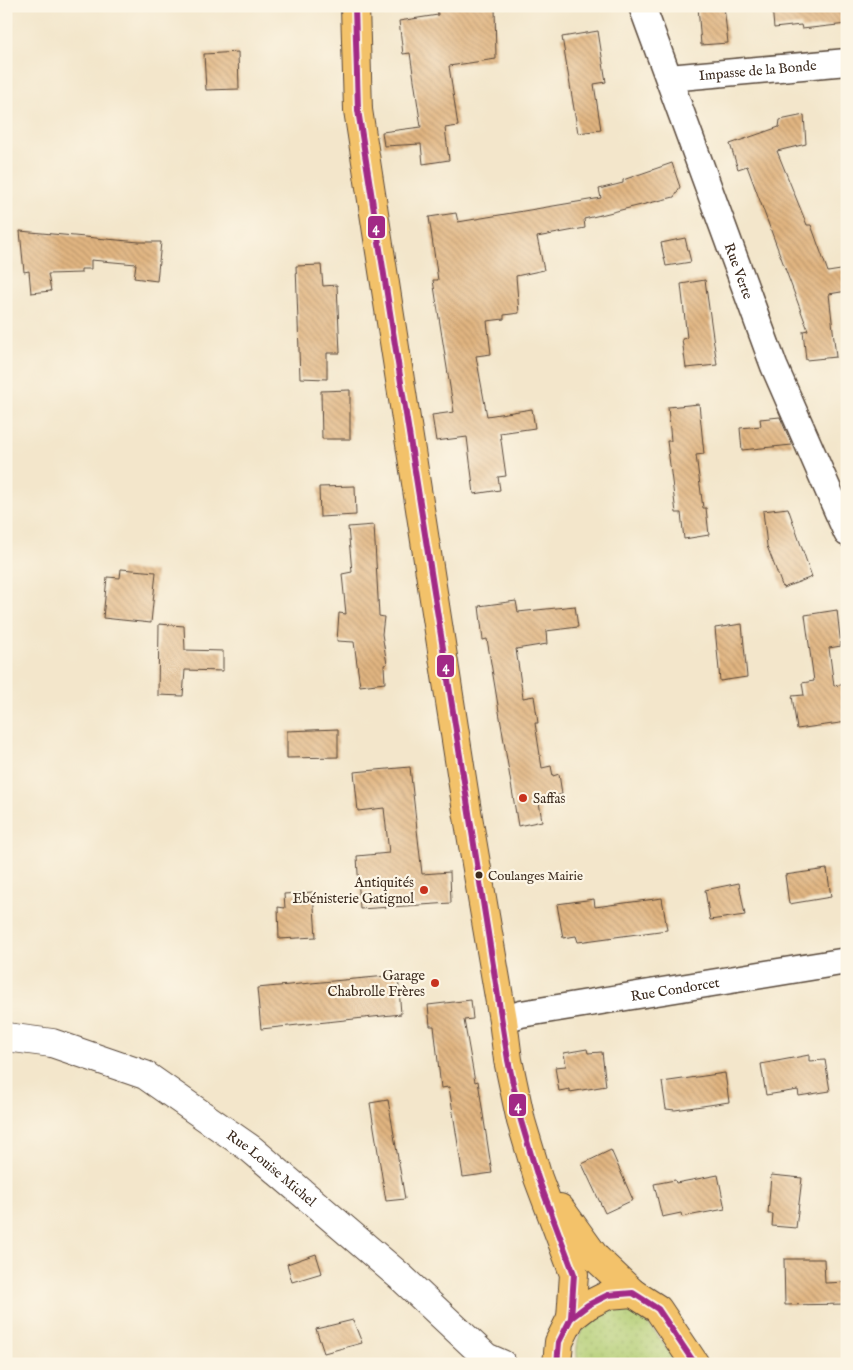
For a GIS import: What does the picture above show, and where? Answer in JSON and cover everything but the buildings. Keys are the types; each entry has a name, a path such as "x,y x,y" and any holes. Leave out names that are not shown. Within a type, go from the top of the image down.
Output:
{"main road":[{"path":"355,6 358,110 467,810 503,1020 508,1060 521,1121 538,1178 574,1274 571,1318 560,1342 557,1364"},
{"path":"538,1178 596,1258 633,1292 658,1309 695,1364"},
{"path":"571,1318 608,1295 633,1292"}],"street":[{"name":"Rue Verte","path":"642,6 774,366 847,534"},
{"name":"Impasse de la Bonde","path":"669,78 847,62"},
{"name":"Rue Condorcet","path":"503,1020 521,1014 847,961"},
{"name":"Rue Louise Michel","path":"6,1037 52,1043 145,1075 251,1149 403,1279 486,1357 502,1364"}],"green space":[{"path":"618,1308 629,1311 646,1322 659,1337 677,1364 578,1364 578,1343 584,1327 598,1315"}],"transit line":[{"name":"4","path":"355,6 358,110 508,1060 521,1121 538,1178 574,1274 571,1318"},
{"name":"4","path":"557,1364 559,1342 571,1318 588,1305 608,1295 633,1293 658,1309 695,1364"}],"place":[{"name":"Saffas","path":"523,798"},
{"name":"Coulanges Mairie","path":"479,875"},
{"name":"Antiquités Ebénisterie Gatignol","path":"424,890"},
{"name":"Garage Chabrolle Frères","path":"435,983"}]}
